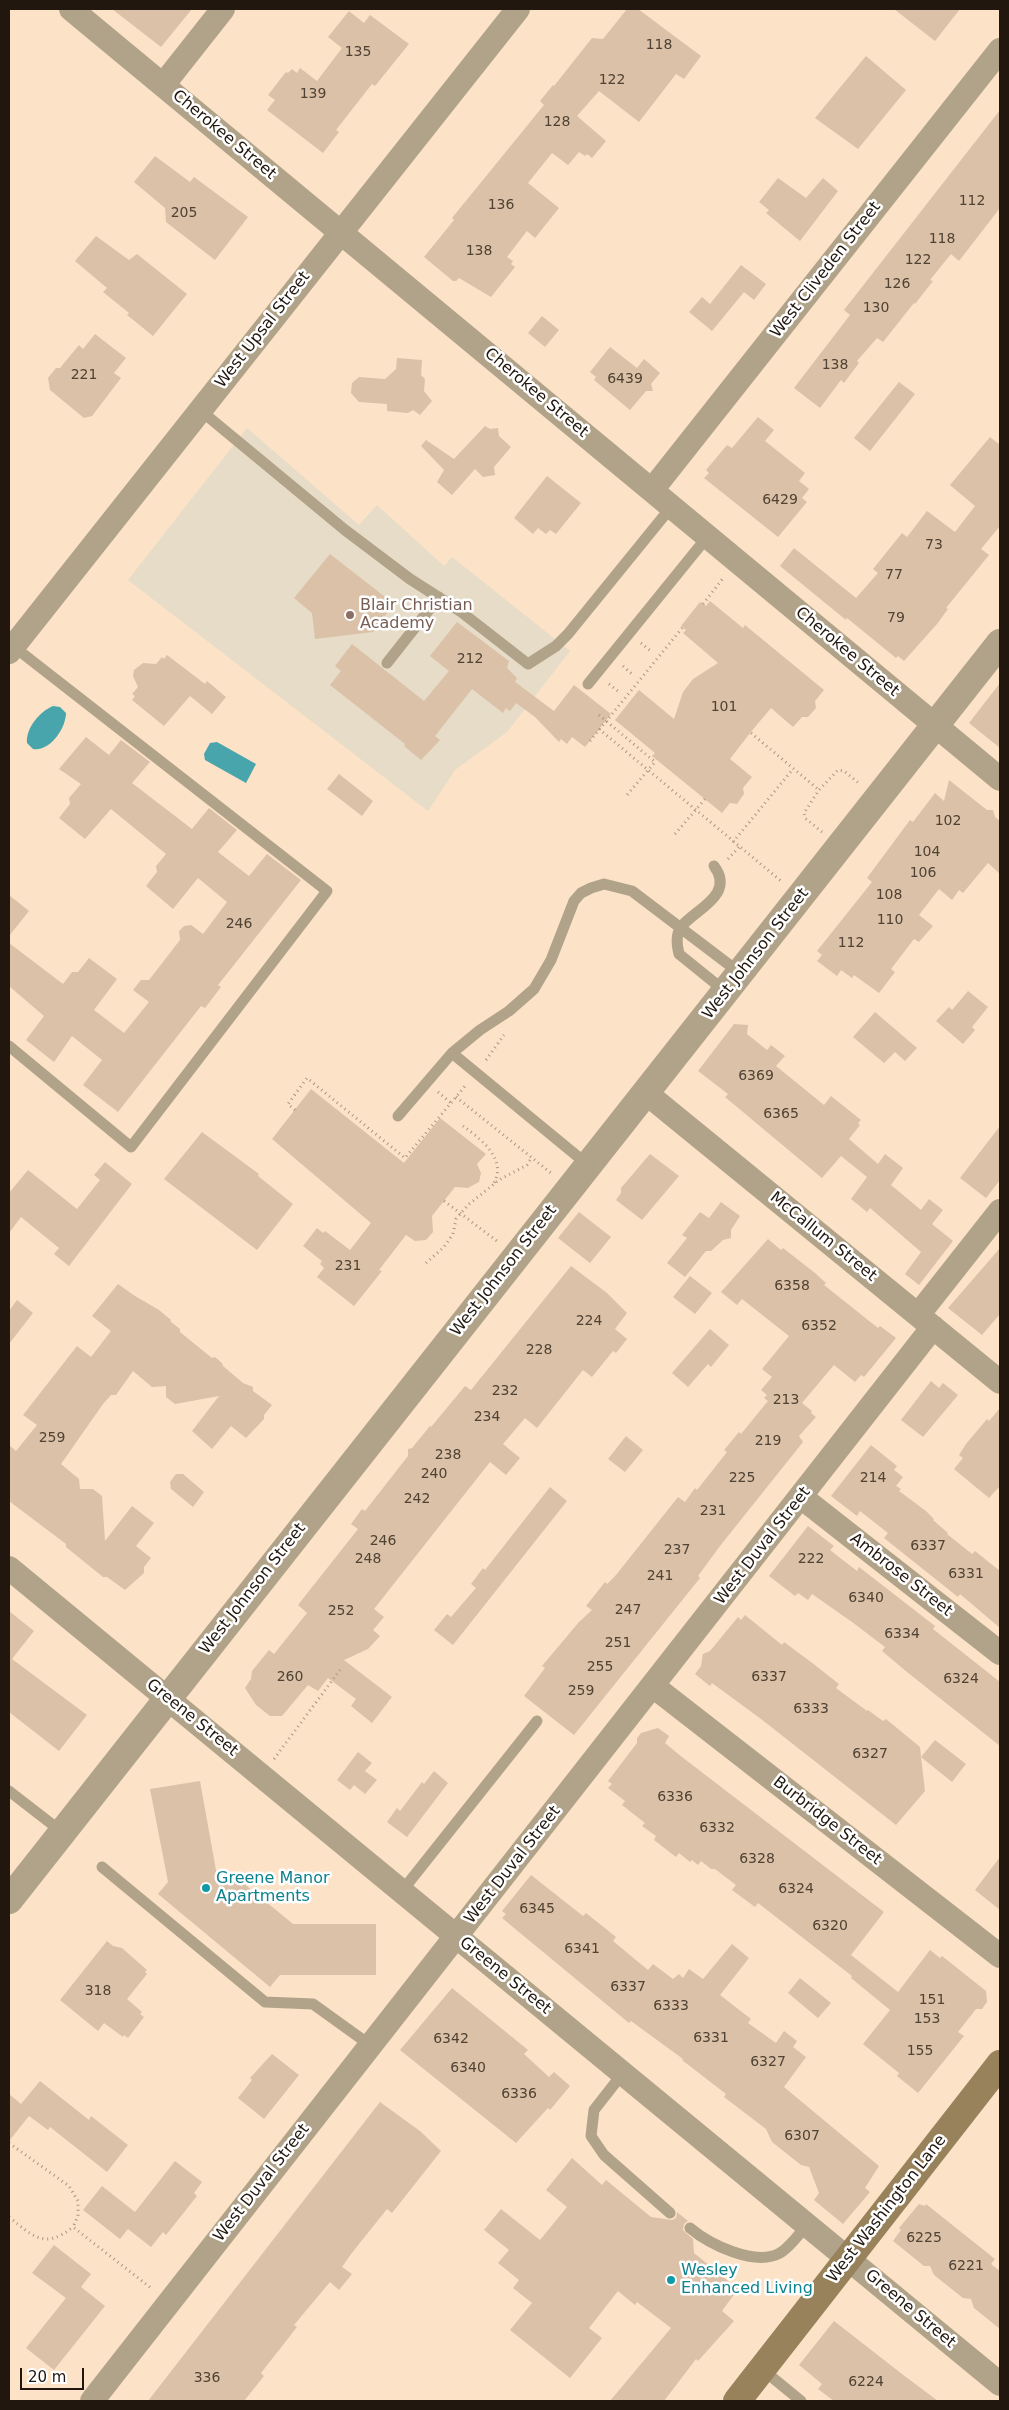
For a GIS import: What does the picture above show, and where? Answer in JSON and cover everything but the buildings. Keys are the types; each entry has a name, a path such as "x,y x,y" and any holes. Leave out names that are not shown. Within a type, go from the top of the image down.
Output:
{"main road":[{"name":"West Washington Lane","path":"737,2401 1000,2064"}],"street":[{"name":"Cherokee Street","path":"71,9 1000,779"},
{"path":"163,85 223,9"},
{"name":"West Upsal Street","path":"11,649 518,9"},
{"name":"West Cliveden Street","path":"652,490 1000,50"},
{"name":"West Johnson Street","path":"9,1900 1000,643"},
{"name":"McCallum Street","path":"646,1093 1000,1382"},
{"name":"West Duval Street","path":"92,2401 801,1497 926,1321 1000,1211"},
{"name":"Ambrose Street","path":"801,1497 1000,1653"},
{"name":"Greene Street","path":"9,1568 1000,2384"},
{"name":"Burbridge Street","path":"653,1686 1000,1956"}],"lane":[{"path":"200,410 345,530 528,664 556,646 568,634 672,506"},
{"path":"588,684 708,536"},
{"path":"387,663 439,597"},
{"path":"9,1046 131,1147 327,891 37,667 11,649"},
{"path":"714,866 720,877 718,890 701,911 680,928 676,941 679,954 733,982"},
{"path":"398,1116 452,1053 480,1030 509,1011 534,988 551,960 574,901 581,893 604,884 632,891 680,928 733,982"},
{"path":"452,1053 588,1166"},
{"path":"402,1891 537,1721"},
{"path":"9,1791 62,1832"},
{"path":"102,1867 265,2002 312,2004 370,2045"},
{"path":"623,2073 594,2110 591,2136 604,2155 670,2213"},
{"path":"690,2228 703,2239 730,2251 760,2256 778,2254 807,2225"},
{"path":"762,2369 801,2401"}],"path":[{"path":"702,604 724,576"},
{"path":"590,741 683,627"},
{"path":"599,715 655,762 627,795"},
{"path":"599,730 785,884"},
{"path":"750,733 819,790"},
{"path":"733,842 793,769"},
{"path":"824,834 805,818 804,813 819,790 838,770 844,771 862,786"},
{"path":"675,834 705,799"},
{"path":"485,1061 506,1033"},
{"path":"295,1110 288,1104 307,1078 405,1158 469,1081"},
{"path":"456,1097 554,1175"},
{"path":"463,1126 483,1141 497,1162 498,1176 493,1186"},
{"path":"426,1262 444,1247 454,1234 456,1219 461,1213 493,1186 527,1165 532,1157"},
{"path":"444,1201 500,1243"},
{"path":"274,1760 340,1670"},
{"path":"9,2143 69,2186 78,2201 78,2216 73,2227 61,2236 46,2240 36,2237 9,2217"},
{"path":"73,2227 154,2290"}],"shaded area":[{"name":"Blair Christian Academy","path":"247,428 359,525 377,505 444,566 452,557 570,651 507,732 455,770 428,811 128,580"}],"water":[{"path":"53,706 60,707 66,713 60,732 45,747 33,749 27,743 31,726 38,716"},
{"path":"217,742 256,764 246,783 205,760 204,754 210,743"}],"place":[{"name":"Blair Christian Academy","path":"350,615"},
{"name":"Greene Manor Apartments","path":"206,1888"},
{"name":"Wesley Enhanced Living","path":"671,2280"}]}
